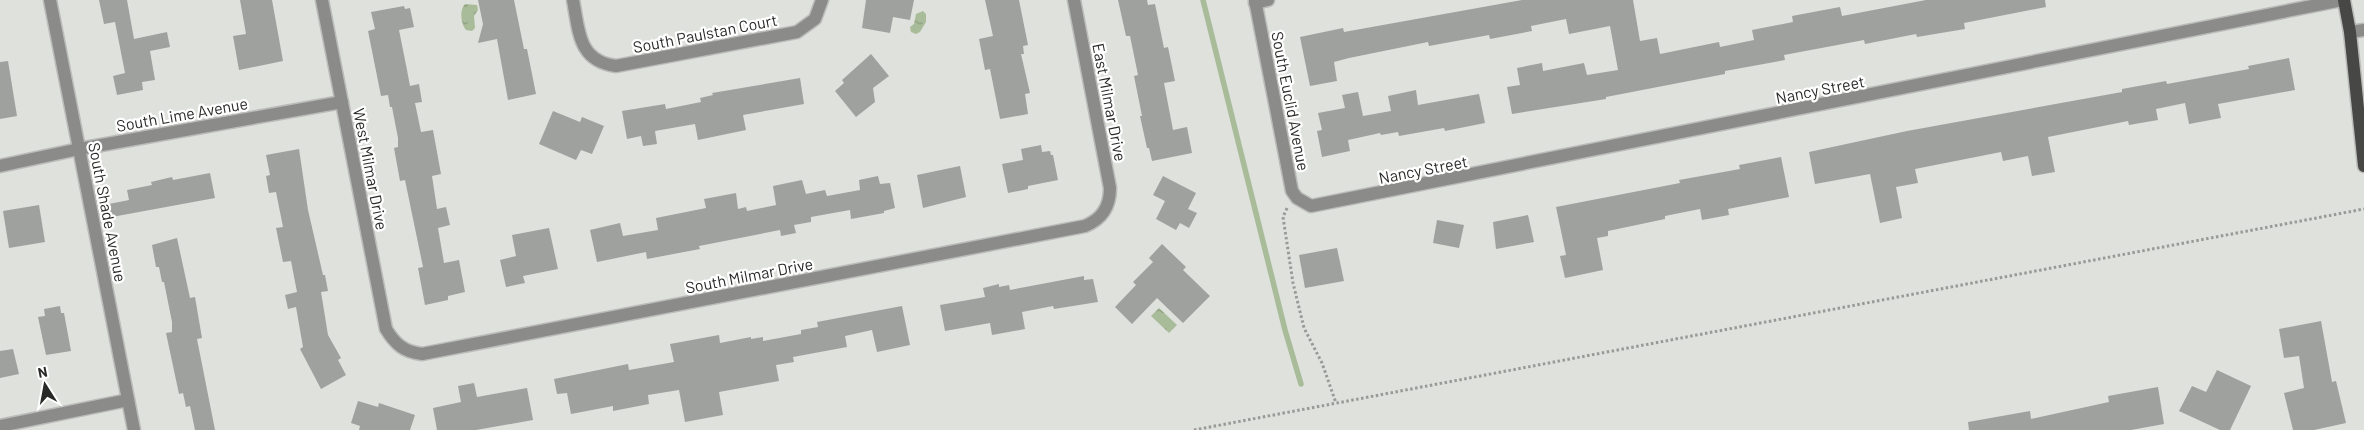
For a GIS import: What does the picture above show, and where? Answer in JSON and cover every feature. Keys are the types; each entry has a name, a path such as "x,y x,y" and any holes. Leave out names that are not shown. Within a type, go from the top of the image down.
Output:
{"main road":[{"path":"2343,0 2364,79"},
{"path":"2350,32 2364,166"}],"street":[{"name":"South Shade Avenue","path":"50,0 134,430"},
{"name":"West Milmar Drive","path":"322,0 386,329 394,342"},
{"name":"South Paulstan Court","path":"572,0 580,41 588,54 598,61 616,66 797,32 815,19 822,0"},
{"name":"East Milmar Drive","path":"1074,0 1110,188 1106,210"},
{"name":"Nancy Street","path":"1304,203 1311,206 1329,204 2343,0"},
{"name":"South Euclid Avenue","path":"1259,1 1292,190 1297,198 1304,203"},
{"path":"2350,32 2364,30"},
{"name":"South Lime Avenue","path":"0,166 79,149 342,102"},
{"name":"South Milmar Drive","path":"394,342 401,348 422,354 1085,226 1094,222 1106,210"},
{"path":"0,426 128,400"}],"path":[{"path":"1292,190 1283,217 1293,284 1304,328 1322,363 1336,403"},
{"path":"1194,430 2364,209"}],"water":[{"path":"465,4 477,5 478,10 474,16 475,28 472,31 466,30 462,21 461,13"},
{"path":"923,11 926,14 926,22 920,32 916,34 911,32 910,27 914,24 916,14"},
{"path":"1159,308 1177,325 1169,333 1151,316"}],"building":[{"path":"99,0 127,0 134,39 167,32 170,47 150,51 155,80 142,82 143,90 117,95 113,76 125,73 115,22 104,24"},
{"path":"240,0 272,0 283,61 239,70 233,36 246,34"},
{"path":"478,0 514,0 536,94 508,100 497,39 478,43 483,24"},
{"path":"866,0 914,0 910,20 893,17 890,33 862,28"},
{"path":"985,0 1019,0 1028,45 1023,46 1024,54 1021,54 1030,93 1025,94 1028,114 1000,119 990,69 985,70 979,39 993,36"},
{"path":"1118,0 1147,0 1148,5 1155,4 1164,48 1168,47 1175,81 1164,83 1173,130 1187,127 1192,153 1152,161 1140,116 1142,116 1134,76 1138,75 1130,36 1126,36"},
{"path":"1522,0 1633,0 1640,41 1657,38 1660,54 1719,42 1720,47 1754,40 1752,30 1793,22 1792,16 1840,7 1842,16 1926,0 2045,0 2046,7 1964,23 1965,29 1917,37 1916,34 1865,44 1864,40 1784,55 1785,60 1725,71 1725,74 1606,97 1606,99 1512,114 1507,87 1520,85 1517,68 1542,63 1543,71 1584,63 1587,75 1618,70 1610,26 1569,34 1566,19 1531,26 1532,31 1490,39 1489,35 1429,46 1428,42 1334,62 1337,81 1310,86 1300,37 1343,28 1344,32"},
{"path":"404,6 405,9 410,8 414,27 399,30 410,86 419,84 422,102 415,103 421,132 433,130 441,174 432,176 437,209 446,207 450,225 438,228 444,263 459,260 465,292 448,296 448,300 425,305 418,268 423,267 405,180 400,181 394,148 398,147 398,138 392,107 390,107 388,95 381,96 368,31 375,29 371,12"},
{"path":"871,54 889,76 873,88 875,102 856,117 835,91 844,83 842,80"},
{"path":"2289,58 2295,90 2218,104 2221,118 2189,124 2185,103 2156,109 2158,120 2129,125 2128,121 2048,137 2055,172 2032,176 2028,156 2003,161 2001,152 1915,169 1918,183 1896,187 1902,218 1880,223 1870,174 1815,184 1809,152 1907,131 2122,92 2122,89 2166,81 2167,84 2249,69 2248,66"},
{"path":"8,61 17,116 0,119 0,62"},
{"path":"800,78 804,104 743,115 746,130 698,140 695,124 655,131 657,144 643,146 641,136 627,139 622,111 665,104 666,109 701,102 700,98 713,95 712,93"},
{"path":"1416,90 1418,105 1479,94 1485,123 1445,131 1444,128 1399,136 1398,132 1381,135 1380,133 1348,140 1350,151 1322,157 1317,131 1322,130 1318,113 1345,108 1342,95 1358,92 1363,116 1391,111 1388,96"},
{"path":"553,111 580,122 582,117 604,126 592,154 581,150 576,160 539,144"},
{"path":"1041,145 1042,152 1050,151 1051,155 1053,155 1058,180 1028,186 1028,189 1008,193 1002,164 1023,160 1021,149"},
{"path":"299,149 308,210 328,291 321,292 328,335 341,358 338,360 346,375 321,389 300,349 303,347 296,307 288,309 285,295 297,292 291,261 283,262 276,228 283,227 276,192 269,193 266,176 270,175 266,155"},
{"path":"1781,157 1789,197 1728,209 1729,215 1702,220 1700,209 1665,216 1665,219 1608,231 1608,236 1597,238 1603,270 1565,278 1560,256 1566,255 1556,207 1680,183 1679,180 1740,169 1739,165"},
{"path":"960,166 966,197 923,208 917,175"},
{"path":"210,173 215,198 101,219 99,206 129,200 127,190 152,185 151,182 172,177 173,180"},
{"path":"878,176 880,184 890,183 895,208 884,211 884,213 851,219 850,210 811,217 811,222 794,225 796,233 781,236 780,230 699,246 700,249 647,259 646,252 597,262 590,230 620,223 623,236 658,230 656,218 706,208 704,199 736,193 738,209 746,207 747,211 776,205 773,186 802,180 806,194 825,190 827,196 860,190 859,180"},
{"path":"1163,176 1196,193 1188,209 1197,213 1189,228 1180,223 1176,230 1156,219 1165,201 1153,195"},
{"path":"39,205 45,242 9,248 3,211"},
{"path":"1528,215 1534,242 1496,249 1493,222"},
{"path":"1437,220 1464,225 1459,248 1433,243"},
{"path":"549,228 558,269 523,276 525,283 506,287 500,260 516,256 512,235"},
{"path":"177,238 190,298 195,297 202,338 197,339 215,430 195,430 190,406 186,407 183,393 179,394 166,333 172,332 172,322 164,282 162,282 159,267 156,267 152,245"},
{"path":"1162,244 1186,267 1183,270 1210,296 1183,323 1157,298 1132,324 1115,307 1136,285 1133,282 1153,262 1149,258"},
{"path":"1337,248 1344,281 1305,288 1299,255"},
{"path":"1084,276 1084,280 1093,279 1098,302 1054,309 1053,306 1022,312 1025,329 992,335 990,323 945,331 940,305 985,297 983,288 999,284 999,287 1009,285 1010,290"},
{"path":"60,306 61,313 64,313 71,351 46,355 38,317 45,316 44,309"},
{"path":"902,306 910,345 877,352 872,330 845,336 847,347 793,357 794,362 776,365 779,381 719,392 723,415 685,422 679,390 648,395 649,404 613,411 613,406 571,414 567,393 557,394 554,379 628,364 629,370 674,362 670,344 719,335 720,343 751,337 751,339 763,337 763,341 801,334 801,330 818,327 817,322"},
{"path":"2321,321 2332,382 2336,381 2346,423 2314,430 2293,430 2284,393 2304,388 2299,356 2284,358 2279,329"},
{"path":"13,349 19,374 0,378 0,351"},
{"path":"2217,370 2251,386 2230,430 2220,430 2179,411 2192,386 2206,392"},
{"path":"474,383 477,397 527,388 533,420 476,430 437,430 433,408 461,402 458,386"},
{"path":"2158,387 2164,424 2131,430 1969,430 1968,422 2030,411 2031,419 2109,402 2108,396"},
{"path":"358,401 378,407 379,403 415,415 410,430 359,430 360,426 351,423"}],"waterway":[{"path":"1203,0 1285,330 1301,384"}]}
